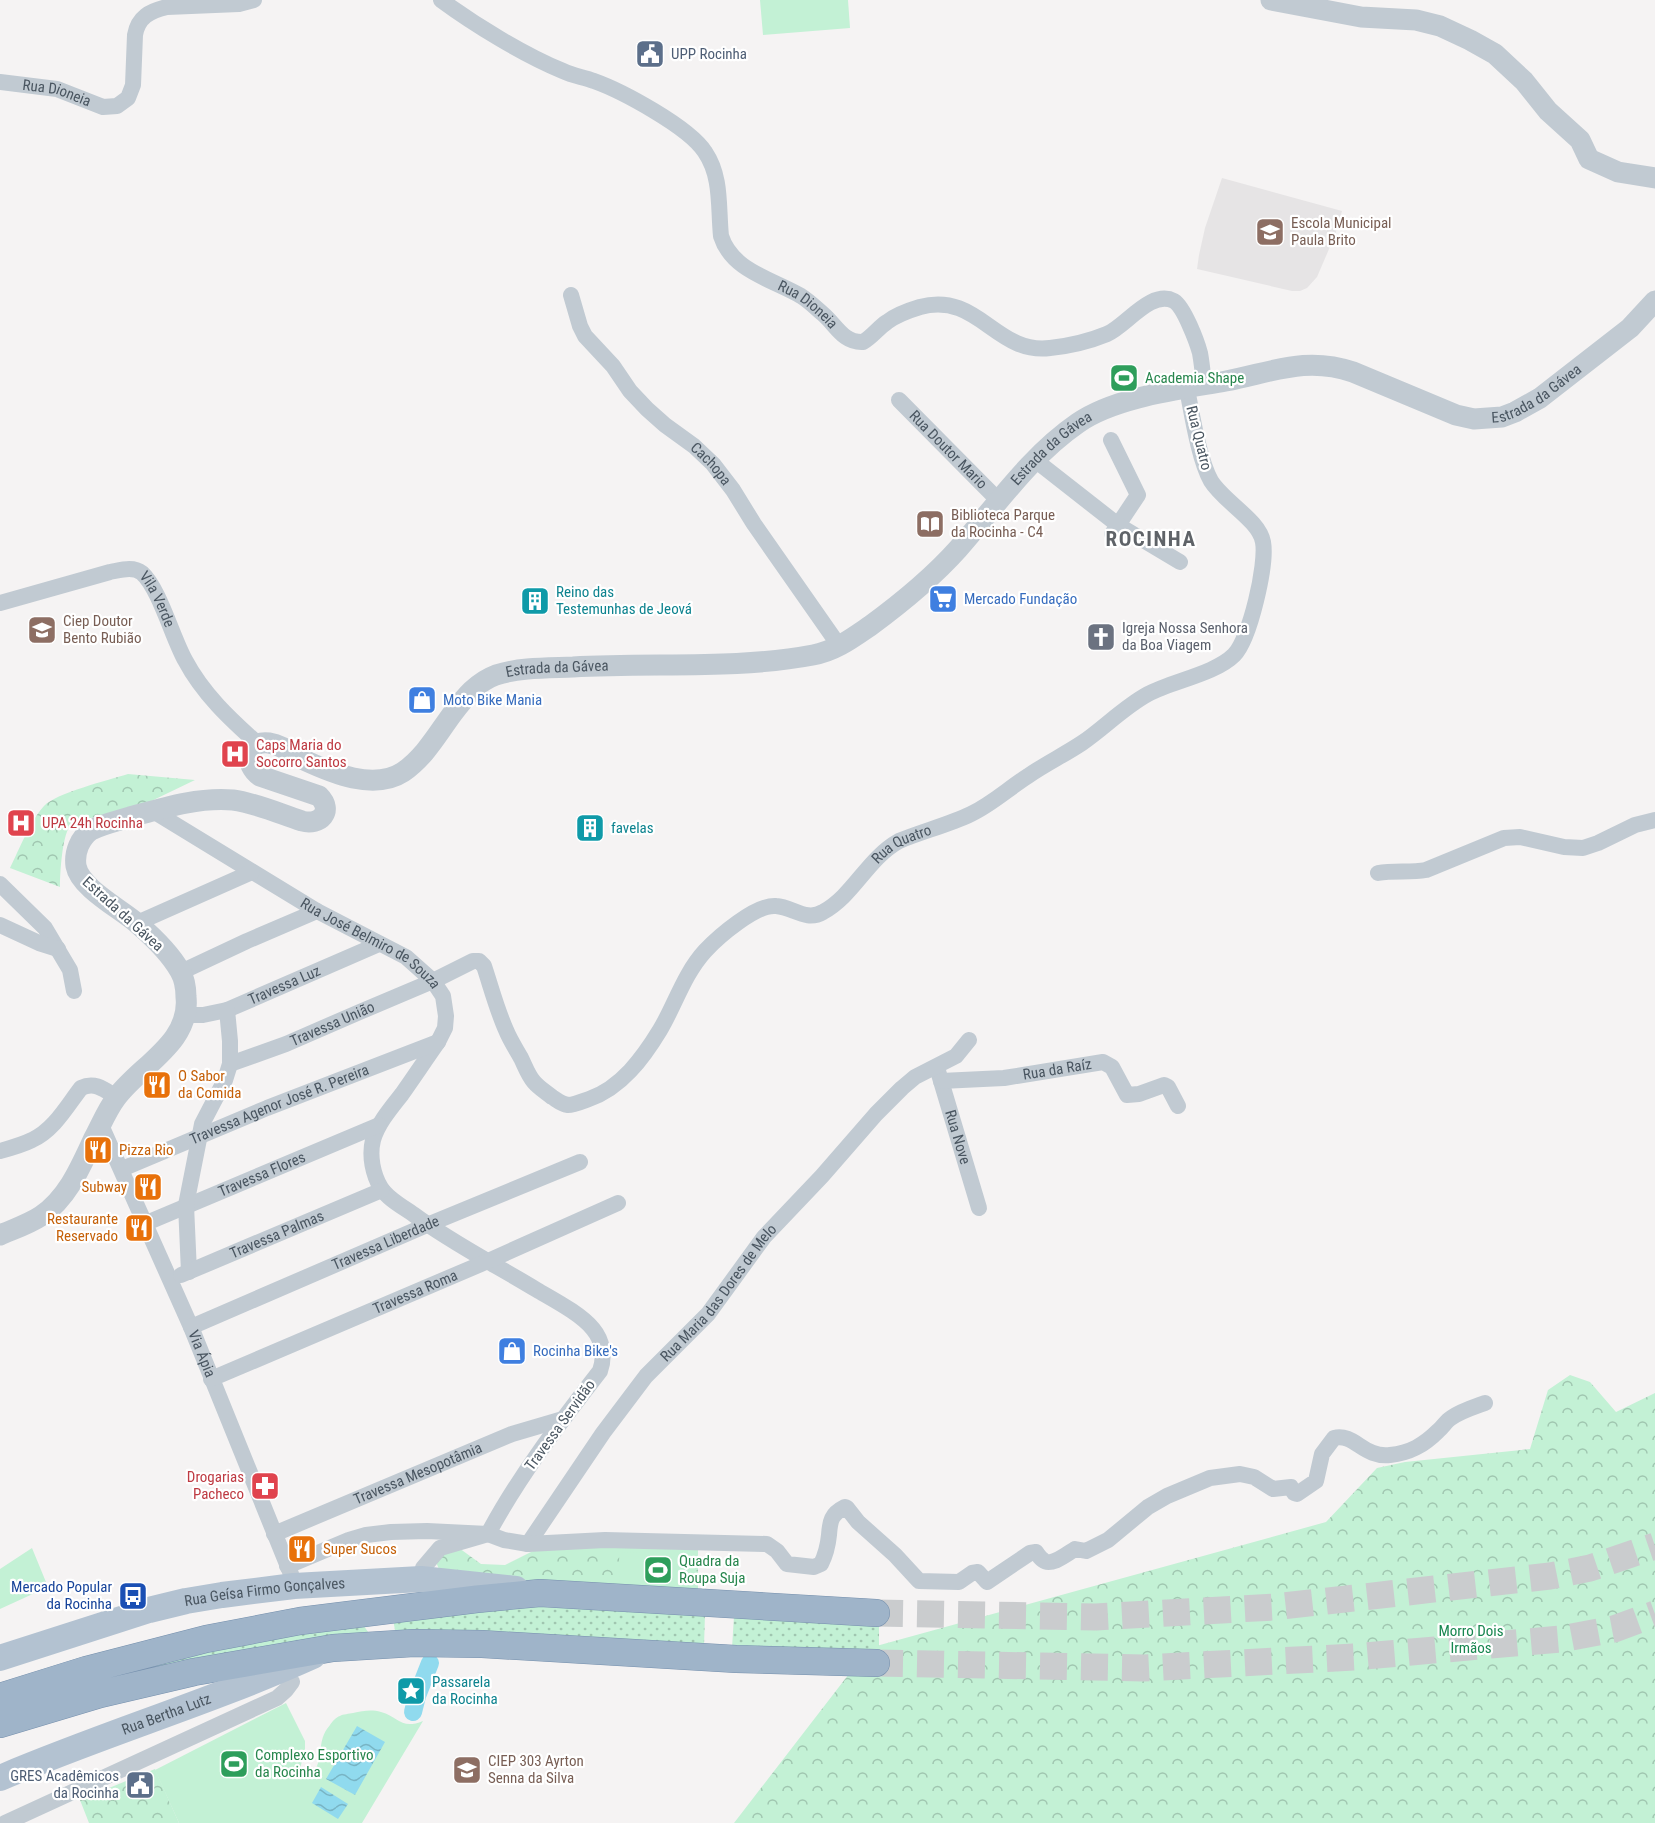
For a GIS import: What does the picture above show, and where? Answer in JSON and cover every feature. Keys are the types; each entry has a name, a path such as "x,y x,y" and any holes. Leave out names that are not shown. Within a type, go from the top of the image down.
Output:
{"highway":[{"path":"0,1697 147,1653 288,1623 415,1606 540,1593 876,1613"},
{"path":"0,1724 100,1694 184,1675 333,1648 414,1643 482,1644 736,1659 876,1663"}],"main road":[{"name":"Rua Geísa Firmo Gonçalves","path":"0,1658 138,1614 186,1601 222,1595 291,1576 422,1580 484,1585 540,1593"},
{"name":"Rua Bertha Lutz","path":"0,1778 71,1749 278,1672 333,1648"}],"street":[{"name":"Rua Dioneia","path":"0,82 57,89 103,107 117,106 128,98 133,85 136,27 143,17 156,9 167,7 239,4 254,0"},
{"name":"Rua Dioneia","path":"441,0 490,32 542,61 614,90 662,116 690,135 705,151 713,166 717,178 721,236 729,251 752,273 803,297 850,341 862,342 888,321 920,307 950,305 971,313 1020,346 1052,348 1108,334 1148,304 1167,299 1174,301 1180,307 1200,352 1195,387"},
{"path":"1271,0 1362,17 1416,21 1440,26 1495,54 1524,81 1548,111 1580,140 1589,159 1618,172 1655,178"},
{"name":"Cachopa","path":"571,296 585,336 613,366 630,391 647,410 694,446 713,464 840,646"},
{"name":"Estrada da Gávea","path":"186,1015 186,991 181,972 165,950 137,923 81,878 76,870 75,854 83,838 91,831 112,822 196,801 231,800 309,823 320,819 325,811 325,805 318,796 260,776 252,769 249,752 258,744 269,743 281,747 343,775 380,779 402,772 412,764 425,752 466,695 495,676 520,670 747,663 789,660 819,654 840,646 916,589 955,553 1052,442 1081,420 1108,408 1148,396 1307,364 1338,367 1353,372 1455,415 1474,419 1502,417 1540,398 1630,328 1655,301"},
{"name":"Rua Quatro","path":"433,981 473,961 479,961 484,966 506,1030 534,1082 565,1105 572,1105 595,1097 620,1081 644,1055 695,964 705,951 747,916 763,908 775,906 802,915 819,914 840,900 872,862 891,845 973,813 1083,742 1140,698 1228,660 1241,646 1251,618 1262,566 1263,542 1257,528 1222,496 1210,479 1201,450 1195,387"},
{"name":"Rua Doutor Mario","path":"899,400 999,501"},
{"path":"1111,440 1138,495 1114,530"},
{"path":"1035,460 1114,530 1180,562"},
{"name":"Vila Verde","path":"0,603 110,572 134,569 141,573 154,591 184,658 200,686 258,744"},
{"name":"Rua José Belmiro de Souza","path":"153,811 317,911 406,957 433,981 443,996 446,1006 445,1028 438,1042 379,1125 373,1141 373,1171 382,1190"},
{"path":"1378,873 1426,870 1504,838 1520,837 1574,848 1590,846 1635,825 1655,820"},
{"path":"137,923 252,872"},
{"path":"0,884 45,928 70,970 74,991"},
{"path":"181,972 317,911"},
{"path":"0,925 58,949"},
{"name":"Travessa Luz","path":"186,1015 226,1010 379,944"},
{"name":"Travessa União","path":"230,1064 286,1044 433,981"},
{"path":"189,1272 186,1205 198,1136 225,1080 230,1064 226,1010"},
{"path":"0,1235 40,1217 52,1208 79,1171 116,1097 167,1046 178,1032 186,1015"},
{"name":"Rua Maria das Dores de Melo","path":"528,1544 603,1433 646,1376 708,1314 764,1237 822,1176 876,1114 915,1077 939,1074 969,1040"},
{"name":"Travessa Agenor José R. Pereira","path":"122,1169 198,1136 438,1042"},
{"name":"Rua da Raíz","path":"939,1074 1004,1078 1103,1062 1112,1067 1127,1095 1139,1094 1164,1085 1168,1087 1178,1106"},
{"name":"Rua Nove","path":"939,1074 979,1208"},
{"path":"0,1151 40,1135 51,1126 81,1088 86,1085 96,1086 116,1097"},
{"name":"Via Ápia","path":"100,1125 122,1169 144,1224 191,1327 291,1576"},
{"name":"Travessa Flores","path":"144,1224 379,1125"},
{"name":"Travessa Liberdade","path":"191,1327 580,1162"},
{"path":"382,1190 427,1225 488,1261"},
{"name":"Travessa Palmas","path":"171,1280 382,1190"},
{"name":"Travessa Roma","path":"211,1379 618,1203"},
{"name":"Travessa Servidão","path":"488,1261 549,1297 592,1327 603,1350 603,1363 600,1371 543,1445 488,1534"},
{"path":"291,1576 331,1546 366,1535 427,1531 488,1534 504,1540 528,1544 626,1540 767,1544 777,1551 787,1564 814,1567 823,1560 829,1537 830,1519 845,1507 919,1581 959,1582 974,1572 978,1572 987,1582 1030,1553 1036,1552 1046,1562 1057,1560 1075,1549 1086,1551 1108,1540 1148,1507 1167,1496 1210,1478 1240,1474 1254,1477 1273,1489 1288,1486 1297,1494 1316,1482 1322,1454 1334,1438 1348,1439 1370,1453 1379,1455 1402,1453 1422,1445 1454,1416 1485,1403"},
{"name":"Travessa Mesopotâmia","path":"274,1534 512,1434 563,1419"},
{"path":"422,1580 423,1568 440,1548 488,1534"},
{"name":"Rua Bertha Lutz","path":"5,1823 277,1698 292,1682"}],"shaded area":[{"name":"Escola Municipal Paula Brito","path":"1222,178 1342,211 1335,235 1317,277 1307,288 1292,291 1197,269 1205,228"}],"green space":[{"path":"760,0 848,0 850,28 763,35"},
{"path":"128,774 195,780 141,806 72,824 67,831 63,846 60,887 10,868 29,827 50,801 96,783"},
{"name":"Morro Dois Irmãos","path":"1570,1375 1590,1382 1616,1412 1655,1393 1655,1823 734,1823 869,1648 1326,1522 1377,1468 1405,1462 1530,1449 1548,1390"},
{"path":"543,1546 698,1547 698,1590 542,1585 441,1574 436,1562 442,1549 459,1548 481,1564 505,1565"},
{"path":"32,1548 48,1587 0,1609 0,1569"},
{"name":"Quadra da Roupa Suja","path":"619,1552 697,1555 696,1589 620,1586"},
{"path":"499,1605 705,1614 704,1646 396,1636 393,1619"},
{"path":"734,1616 879,1623 879,1651 732,1648"},
{"path":"361,1622 371,1636 34,1698 185,1655"},
{"name":"Complexo Esportivo da Rocinha","path":"286,1703 305,1741 298,1776 311,1776 316,1769 325,1731 341,1715 374,1711 387,1714 400,1722 410,1724 423,1721 362,1823 179,1823 155,1770"},
{"name":"GRES Acadêmicos da Rocinha","path":"155,1769 179,1823 89,1823 80,1800"}],"water":[{"path":"357,1726 385,1742 355,1795 326,1779"},
{"path":"321,1787 348,1804 338,1819 312,1803"}],"waterway":[{"path":"413,1712 430,1663"}],"tunnel":[{"path":"876,1613 1096,1617 1274,1607 1550,1576 1590,1568 1655,1546"},
{"path":"876,1663 1143,1668 1354,1657 1561,1639 1614,1629 1655,1614"}],"place":[{"name":"UPP Rocinha","path":"650,54"},
{"name":"Escola Municipal Paula Brito","path":"1270,232"},
{"name":"Academia Shape","path":"1124,378"},
{"name":"Biblioteca Parque da Rocinha - C4","path":"930,524"},
{"name":"Mercado Fundação","path":"943,599"},
{"name":"Reino das Testemunhas de Jeová","path":"535,601"},
{"name":"Ciep Doutor Bento Rubião","path":"42,630"},
{"name":"Igreja Nossa Senhora da Boa Viagem","path":"1101,637"},
{"name":"Moto Bike Mania","path":"422,700"},
{"name":"Caps Maria do Socorro Santos","path":"235,754"},
{"name":"UPA 24h Rocinha","path":"21,823"},
{"name":"favelas","path":"590,828"},
{"name":"O Sabor da Comida","path":"157,1085"},
{"name":"Pizza Rio","path":"98,1150"},
{"name":"Subway","path":"148,1187"},
{"name":"Restaurante Reservado","path":"139,1228"},
{"name":"Rocinha Bike's","path":"512,1351"},
{"name":"Drogarias Pacheco","path":"265,1486"},
{"name":"Super Sucos","path":"302,1549"},
{"name":"Quadra da Roupa Suja","path":"658,1570"},
{"name":"Mercado Popular da Rocinha","path":"133,1596"},
{"name":"Passarela da Rocinha","path":"411,1691"},
{"name":"Complexo Esportivo da Rocinha","path":"234,1764"},
{"name":"CIEP 303 Ayrton Senna da Silva","path":"467,1770"},
{"name":"GRES Acadêmicos da Rocinha","path":"140,1785"}],"district":[{"name":"ROCINHA","path":"1151,539"}]}
